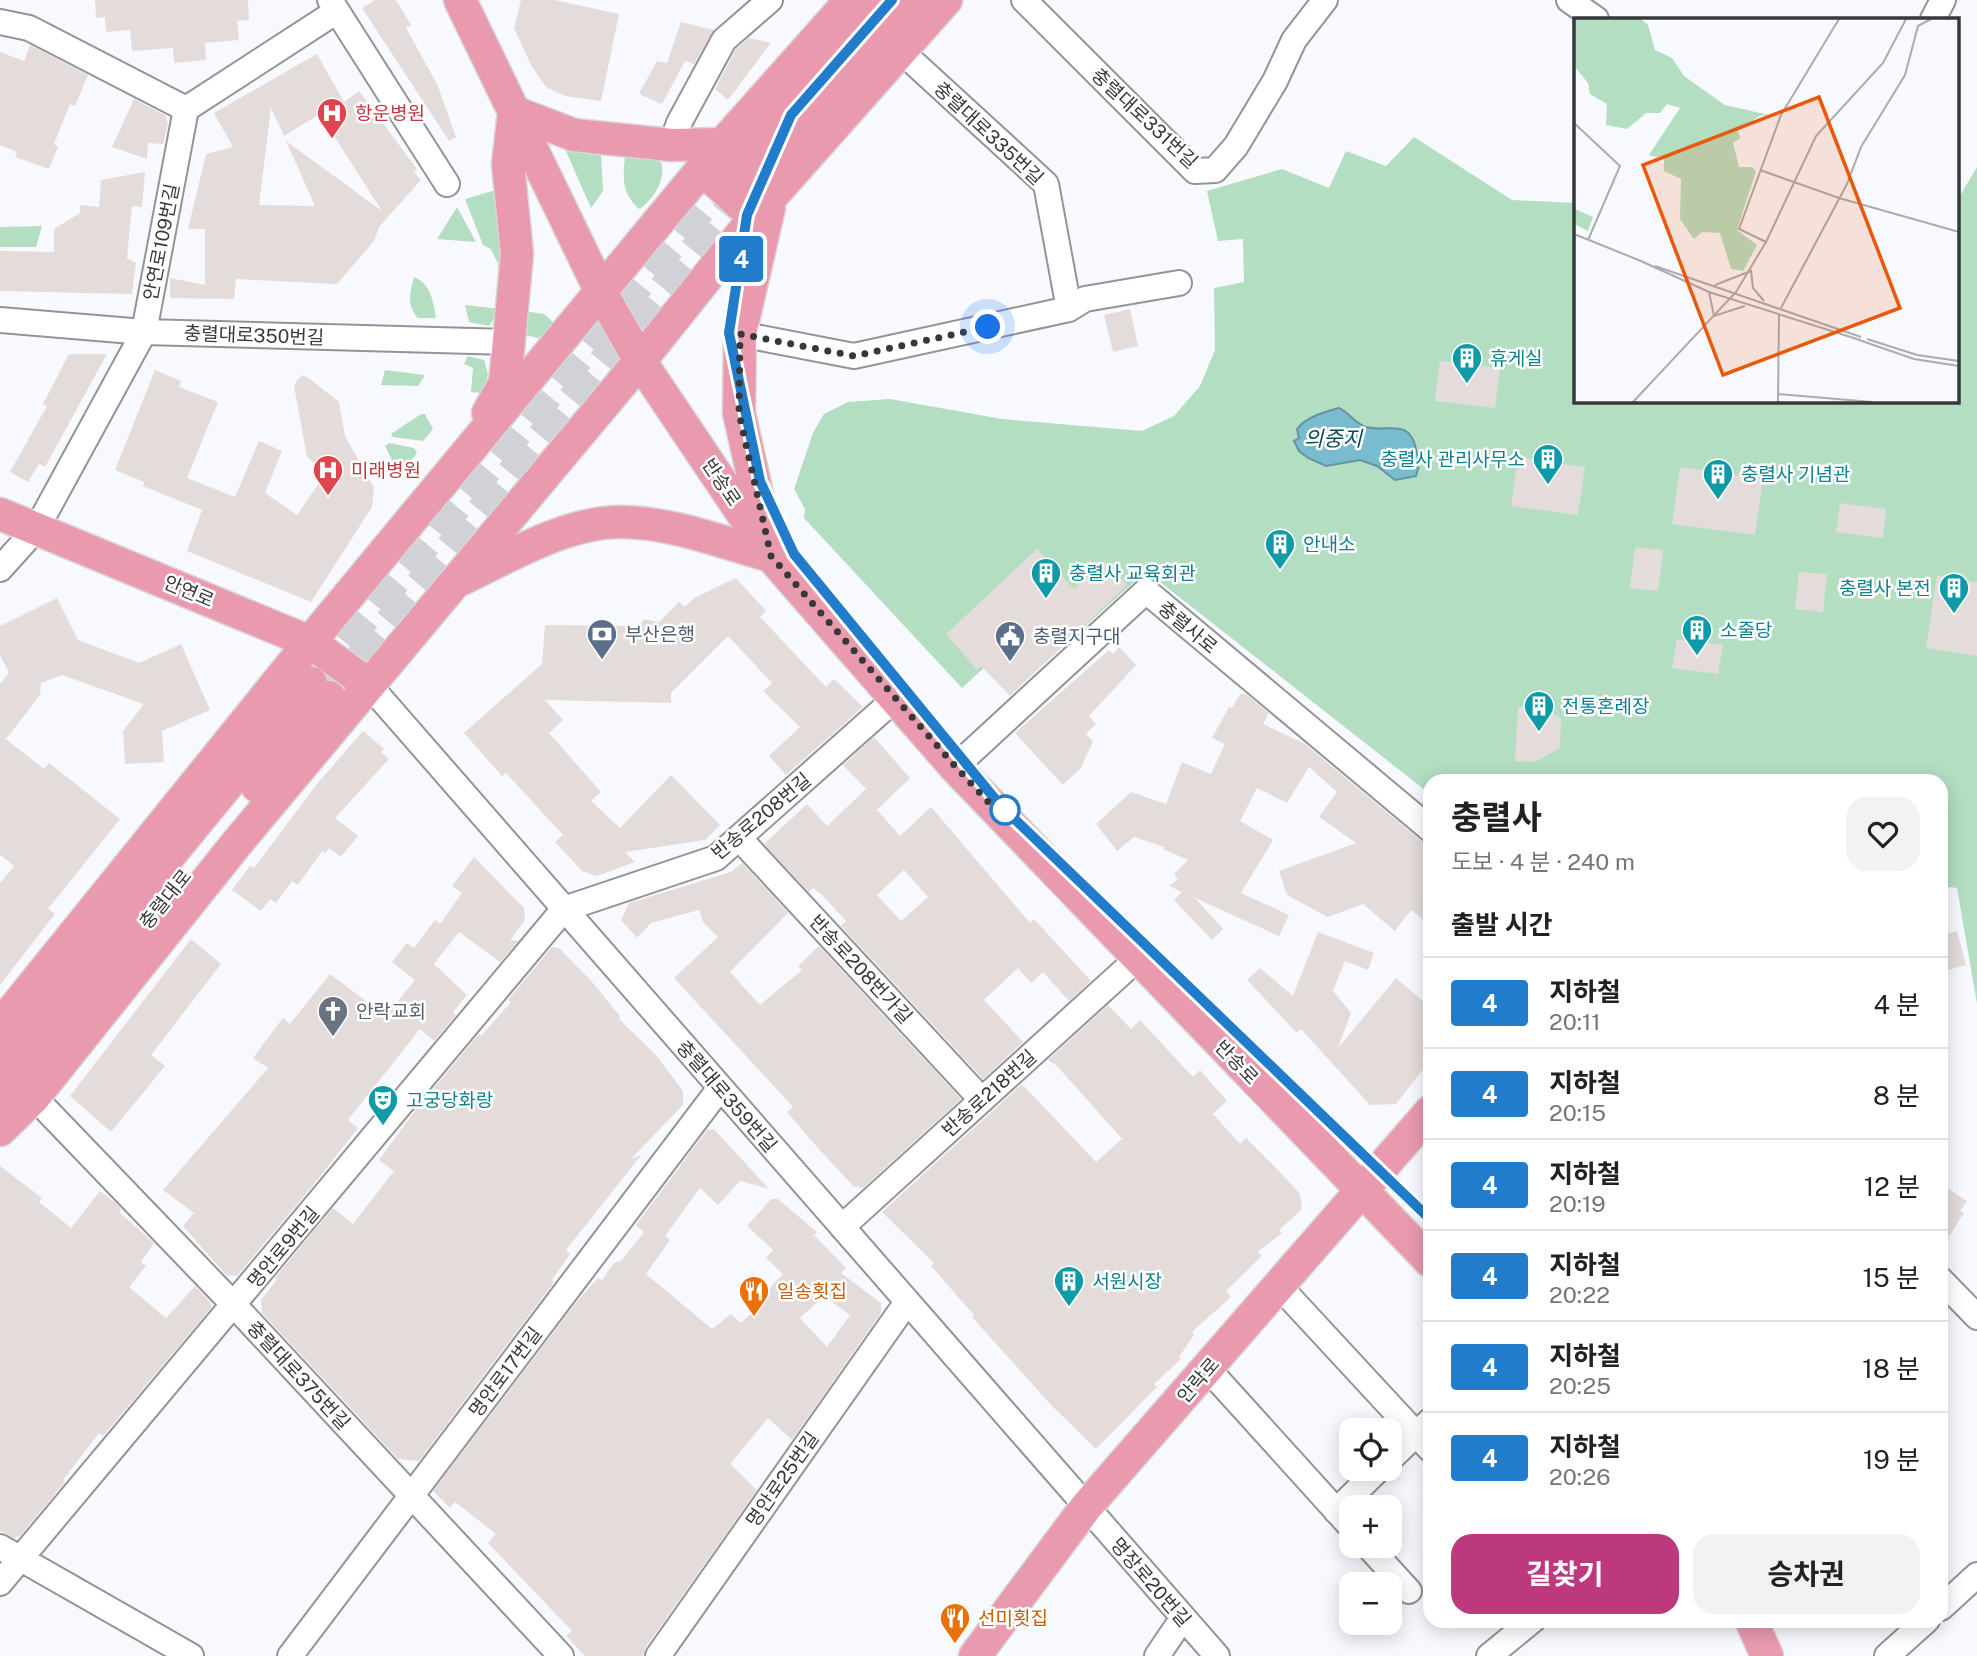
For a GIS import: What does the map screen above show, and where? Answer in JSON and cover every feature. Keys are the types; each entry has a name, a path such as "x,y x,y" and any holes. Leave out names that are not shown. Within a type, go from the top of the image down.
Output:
{"main road":[{"name":"반송로","path":"460,0 602,293 640,361 771,556 955,766 1136,959 1423,1254"},
{"path":"0,1130 34,1097 237,844 640,361 744,175 851,0"},
{"path":"455,582 562,533 622,521 669,528 771,556 739,413 744,175 882,0"},
{"path":"744,175 913,0"},
{"path":"0,1026 310,642 602,293 744,175 902,52 946,0"},
{"path":"456,469 505,383 517,254 508,164 514,112 574,135 671,145 744,175"},
{"name":"안연로","path":"0,514 310,642 369,685"},
{"name":"충렬대로","path":"0,1062 320,690 0,1102"},
{"name":"안락로","path":"975,1656 1086,1507 1423,1120"},
{"path":"1755,1628 1767,1656"}],"street":[{"path":"671,145 679,123 724,40 770,0"},
{"name":"충렬대로331번길","path":"1024,0 1195,170 1215,170 1236,146 1275,80 1294,40 1325,0"},
{"path":"1569,0 1595,18"},
{"path":"1934,18 1943,0"},
{"path":"0,22 29,28 186,108 333,6 447,184"},
{"name":"충렬대로335번길","path":"902,52 1046,184 1069,309"},
{"name":"안연로109번길","path":"0,569 37,528 144,332 186,108"},
{"path":"740,334 854,356 1069,309 1085,299 1179,283"},
{"name":"충렬대로350번길","path":"0,320 144,332 509,342"},
{"name":"충렬사로","path":"955,766 1146,591 1423,823"},
{"name":"충렬대로359번길","path":"369,685 1086,1507"},
{"name":"반송로208번길","path":"564,909 716,858 896,698"},
{"name":"반송로208번가길","path":"739,838 982,1100"},
{"name":"명안로9번길","path":"0,1583 21,1562 564,909"},
{"name":"반송로218번길","path":"842,1227 1136,959"},
{"name":"명안로17번길","path":"290,1656 720,1088"},
{"name":"충렬대로375번길","path":"34,1097 234,1305 562,1656"},
{"path":"1280,1287 1423,1432"},
{"path":"1948,1294 1977,1317"},
{"name":"명안로25번길","path":"658,1656 907,1302"},
{"path":"1208,1369 1339,1515"},
{"path":"1402,1450 1423,1435"},
{"name":"명장로20번길","path":"1086,1507 1217,1656"},
{"path":"0,1548 191,1656"},
{"path":"1379,1558 1409,1591"},
{"path":"1948,1602 1977,1575"},
{"path":"1157,1656 1182,1619"},
{"path":"1489,1656 1523,1628"},
{"path":"1887,1656 1918,1628"}],"green space":[{"path":"1414,137 1512,200 1574,203 1574,402 1960,402 1960,196 1977,167 1977,1004 1957,888 1948,887 1948,774 1423,774 1423,789 1146,571 1040,667 1014,640 962,688 804,518 805,509 794,489 813,433 824,414 848,402 890,399 1002,419 1142,431 1174,416 1200,386 1215,350 1214,288 1244,282 1243,239 1218,241 1207,191 1282,169 1329,188 1346,151 1386,166"},
{"path":"565,149 601,153 603,191 591,208"},
{"path":"625,156 649,156 660,160 662,166 658,187 650,200 639,209 626,191"},
{"path":"498,191 502,272 491,249 483,245 465,199"},
{"path":"457,207 476,242 437,239"},
{"path":"42,226 36,247 0,247 0,227"},
{"path":"414,277 428,289 436,318 418,318 414,313 410,299"},
{"path":"465,305 501,309 489,326 469,322"},
{"path":"524,311 544,314 553,322 547,334 538,338 525,335"},
{"path":"468,356 484,360 488,374 484,393 471,392 473,368 464,364"},
{"path":"385,370 425,375 418,386 381,385"},
{"path":"425,414 433,429 423,441 393,437 391,434"},
{"path":"389,443 414,448 417,453 402,472 398,472 385,446"}],"water":[{"name":"의중지","path":"1339,408 1366,427 1396,428 1408,433 1413,439 1418,456 1416,476 1395,480 1377,466 1360,460 1326,466 1299,451 1294,441 1299,438 1297,429 1305,421"}],"building":[{"path":"95,0 248,0 249,20 237,21 239,40 205,43 206,60 174,63 173,48 132,51 130,30 106,32 105,17 96,18"},
{"path":"375,0 396,0 411,25 406,28 437,84 456,137 449,141 362,8"},
{"path":"521,0 555,0 619,14 601,101 565,96 546,87 531,65 514,28"},
{"path":"681,22 714,30 694,64 685,61 662,104 639,94 657,61 667,63"},
{"path":"749,38 771,43 728,100 715,89 736,49"},
{"path":"30,45 88,75 75,106 70,104 54,144 58,147 49,169 15,157 17,152 0,145 0,52 24,61"},
{"path":"317,54 344,102 359,91 417,169 414,172 421,180 379,227 374,241 337,284 236,279 234,299 170,298 170,278 205,285 205,229 188,229 206,154 233,147 214,113","holes":["271,108 284,136 320,114 382,211 286,141 315,206 259,205"]},
{"path":"134,99 165,115 168,124 163,144 148,143 147,159 112,147"},
{"path":"145,172 142,207 132,206 127,258 136,263 132,294 0,291 0,251 54,252 54,229 80,213 80,205 99,207 101,180"},
{"path":"1130,309 1138,346 1113,352 1104,315"},
{"path":"69,354 107,354 45,467 39,464 28,482 10,472 47,406 43,404"},
{"name":"휴게실","path":"1440,361 1500,368 1495,408 1435,401"},
{"path":"155,370 181,381 179,387 218,402 187,478 235,497 259,441 282,451 265,493 297,515 326,473 307,457 294,386 302,375 339,402 345,436 374,488 372,507 311,602 187,551 202,510 143,486 144,482 115,470"},
{"name":"충렬사 관리사무소","path":"1518,457 1585,467 1578,515 1511,506"},
{"name":"충렬사 기념관","path":"1680,467 1763,479 1755,535 1672,524"},
{"path":"1840,503 1886,509 1883,538 1836,532"},
{"path":"1635,547 1663,550 1658,591 1630,588"},
{"name":"충렬사 교육회관","path":"1037,549 1074,589 1104,561 1127,585 1010,696 981,666 977,670 946,634"},
{"path":"1799,572 1827,574 1823,612 1795,609"},
{"name":"충렬사 본전","path":"1937,575 1977,582 1977,656 1926,648"},
{"path":"736,578 766,611 760,617 826,687 834,679 863,707 786,775 769,756 800,727 763,691 772,683 728,636 671,693 671,703 545,700 563,720 549,733 601,792 591,801 620,828 671,775 720,825 705,840 625,852 635,862 597,876 582,871 555,842 563,835 506,773 502,776 464,733 542,664 545,625 639,626 644,619 659,622 679,602 685,607 694,598"},
{"path":"57,598 78,640 139,663 181,644 210,710 162,731 164,762 125,764 123,731 144,704 62,675 41,683 40,695 6,739 44,769 49,763 120,819 48,909 55,914 0,985 0,883 14,866 0,855 0,684 9,673 0,655 0,626"},
{"name":"소줄당","path":"1677,639 1723,645 1718,674 1672,668"},
{"path":"1119,647 1136,665 1089,716 1096,724 1086,734 1093,741 1081,768 1063,785 1015,733 1109,650 1113,654"},
{"path":"1240,694 1246,694 1269,713 1263,724 1305,744 1423,841 1423,919 1411,910 1395,931 1363,904 1328,917 1287,895 1279,871 1356,843 1319,817 1337,792 1309,767 1287,803 1257,788 1240,821 1273,840 1241,893 1289,915 1279,936 1195,898 1223,929 1212,940 1174,900 1182,892 1169,886 1178,879 1174,874 1188,860 1163,849 1164,847 1134,837 1117,851 1096,824 1131,792 1166,804 1182,762 1211,774 1225,744 1212,738 1229,707 1232,708"},
{"name":"전통혼례장","path":"1518,707 1543,708 1561,718 1560,748 1535,762 1515,761"},
{"path":"363,731 384,749 381,752 389,759 335,818 358,836 341,857 329,848 325,853 322,851 298,885 292,881 276,903 270,899 261,911 232,890 250,866 254,868 317,784"},
{"path":"874,737 910,778 877,810 900,836 931,807 1030,923 1034,919 1091,981 1069,1001 1043,972 1031,983 1018,968 984,1000 1023,1042 983,1079 841,926 846,921 822,895 813,888 809,892 764,844 807,804 827,826 866,789 843,765","holes":["904,870 928,897 901,921 877,895"]},
{"path":"474,857 524,908 525,920 510,940 518,941 500,962 459,932 434,964 467,995 453,1012 456,1015 434,1041 420,1029 348,1120 358,1128 310,1189 237,1276 226,1275 183,1226 194,1213 163,1190 268,1068 253,1058 283,1018 290,1024 330,974 386,1016 415,980 392,962 407,943 414,948 435,920 440,924 462,893 452,886"},
{"path":"742,863 788,913 730,972 760,1005 802,970 798,966 819,946 961,1099 863,1188 853,1186 817,1147 787,1112 793,1107 674,978 718,937 703,922 699,910 651,923 637,938 621,920 629,903 731,872"},
{"path":"1957,931 1966,965 1948,970 1948,933"},
{"path":"1318,932 1374,953 1368,970 1345,961 1333,991 1351,1013 1338,1048 1396,978 1423,1001 1423,1069 1396,1104 1370,1105 1301,1029 1297,1033 1247,980 1260,968 1293,996"},
{"path":"191,939 221,964 151,1055 165,1066 111,1132 70,1096"},
{"path":"552,947 559,948 592,982 620,1016 619,1019 655,1054 683,1091 683,1105 631,1159 642,1154 566,1250 570,1254 552,1280 554,1282 419,1461 398,1459 262,1313 261,1300 277,1279 274,1279 333,1208 353,1224 394,1171 379,1160 417,1108 479,1034 481,1036 511,1002 508,1000"},
{"path":"1108,1005 1131,1029 1140,1020 1193,1077 1200,1070 1227,1101 1213,1114 1240,1144 1246,1138 1277,1169 1300,1194 1302,1209 1279,1230 1282,1233 1258,1252 1262,1256 1226,1291 1231,1297 1192,1332 1194,1335 1179,1357 1181,1359 1154,1384 1157,1387 1096,1449 1050,1404 972,1317 974,1315 931,1266 934,1263 882,1212 1022,1084 1096,1162 1122,1139 1057,1066 1048,1060"},
{"path":"714,1129 769,1189 740,1181 718,1205 700,1188 665,1236 670,1240 646,1274 712,1329 731,1314 741,1323 770,1295 766,1292 783,1274 766,1258 773,1250 747,1226 771,1199 778,1199 817,1232 814,1235 846,1268 841,1273 881,1303 881,1313 792,1440 768,1418 730,1464 757,1490 646,1647 643,1656 585,1656 566,1636 572,1631 488,1543 496,1534 455,1502 450,1508 433,1491 578,1300 598,1278 602,1280 614,1263 622,1260 644,1232 636,1225 707,1130","holes":["824,1296 850,1315 827,1347 800,1318"]},
{"path":"0,1166 42,1198 39,1202 71,1228 100,1191 116,1203 121,1209 119,1212 154,1243 141,1262 146,1266 129,1287 166,1318 195,1286 211,1303 211,1308 103,1436 99,1433 63,1480 65,1482 20,1536 14,1538 0,1531"},
{"path":"1948,1189 1967,1201 1960,1211 1964,1213 1948,1238"}],"tunnel":[{"path":"314,679 736,165"},
{"path":"329,697 752,182"}],"metro line":[{"name":"4","path":"892,0 791,115 747,215 729,333 760,481 794,554 1000,805 1423,1212"}],"place":[{"name":"항운병원","path":"332,140"},
{"name":"휴게실","path":"1467,385"},
{"name":"충렬사 관리사무소","path":"1548,486"},
{"name":"미래병원","path":"328,497"},
{"name":"충렬사 기념관","path":"1718,501"},
{"name":"안내소","path":"1280,571"},
{"name":"충렬사 교육회관","path":"1046,600"},
{"name":"충렬사 본전","path":"1954,615"},
{"name":"소줄당","path":"1697,657"},
{"name":"부산은행","path":"602,661"},
{"name":"충렬지구대","path":"1010,663"},
{"name":"전통혼례장","path":"1539,733"},
{"name":"안락교회","path":"333,1038"},
{"name":"고궁당화랑","path":"383,1127"},
{"name":"서원시장","path":"1069,1308"},
{"name":"일송횟집","path":"754,1318"},
{"name":"선미횟집","path":"955,1645"}],"route":[{"path":"988,327 854,356 740,334 739,413 771,556 955,766 991,805 1005,810"}]}
